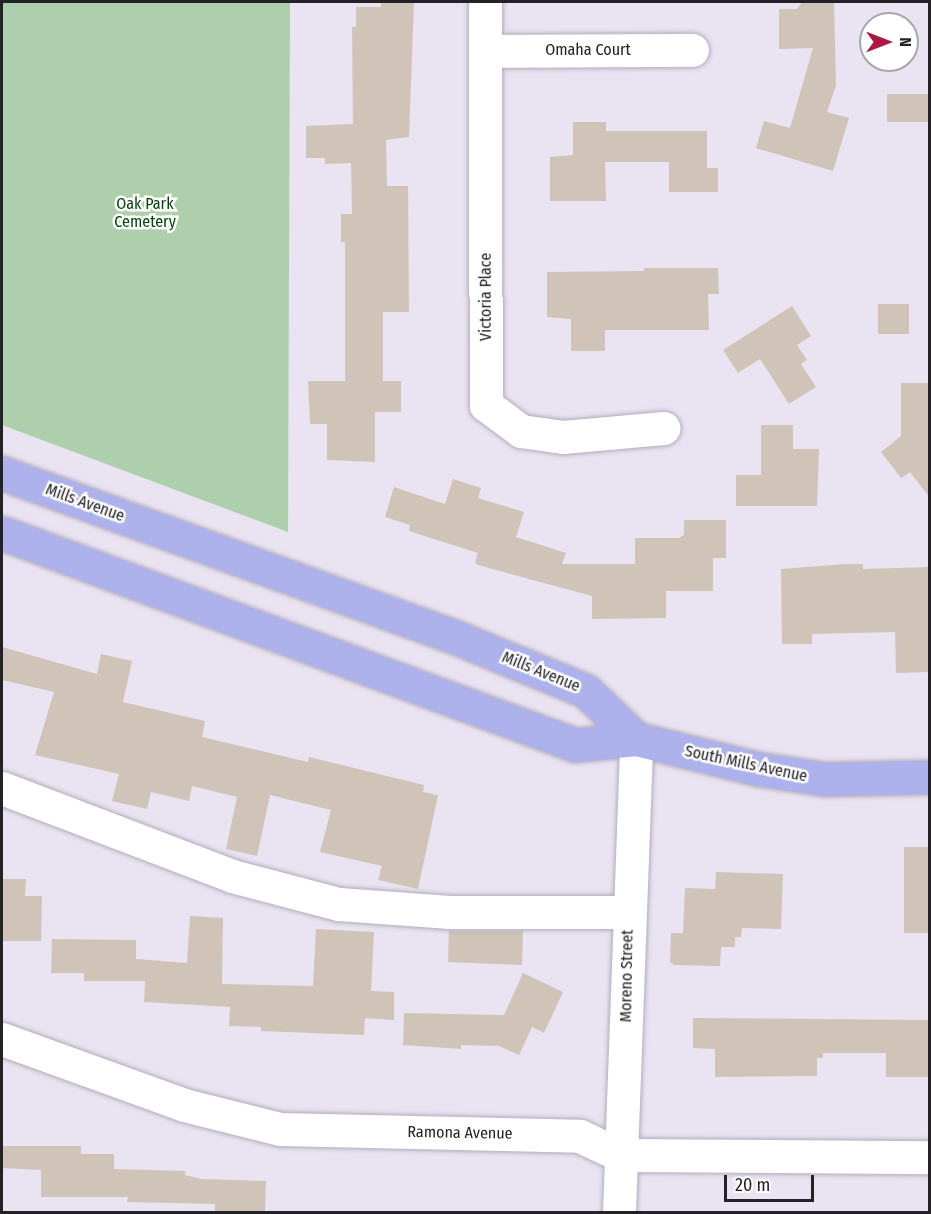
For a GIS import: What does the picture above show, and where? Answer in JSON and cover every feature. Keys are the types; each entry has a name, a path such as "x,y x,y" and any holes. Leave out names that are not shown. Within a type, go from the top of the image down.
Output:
{"main road":[{"name":"Mills Avenue","path":"2,473 453,636 586,690 636,739"},
{"path":"2,533 575,746 636,739"},
{"name":"South Mills Avenue","path":"636,739 758,769 824,779 930,777"}],"street":[{"name":"Victoria Place","path":"485,2 486,405 521,431 563,437 664,428"},
{"name":"Omaha Court","path":"485,51 692,50"},
{"name":"Moreno Street","path":"619,1212 636,739"},
{"path":"2,788 232,876 339,904 450,912 628,912"},
{"name":"Ramona Avenue","path":"2,1039 184,1105 280,1129 580,1136 620,1155 930,1157"}],"green space":[{"name":"Oak Park Cemetery","path":"2,2 290,2 288,532 2,425"}],"building":[{"path":"381,2 414,2 409,137 386,140 387,186 408,186 409,312 383,312 383,381 401,381 401,412 375,412 375,462 327,460 327,424 310,424 308,381 345,381 345,242 341,242 341,214 352,214 351,163 325,164 325,158 306,158 306,126 353,124 352,27 356,27 356,7 381,7"},
{"path":"802,2 834,2 836,85 827,112 849,118 833,171 756,148 764,121 790,128 813,48 779,49 779,9 797,9"},
{"path":"887,94 930,94 930,122 887,122"},
{"path":"573,122 606,122 606,131 707,131 707,168 718,168 718,192 669,192 669,162 605,162 606,201 550,201 550,157 573,155"},
{"path":"644,268 718,268 719,294 708,294 709,330 605,330 605,351 571,351 571,319 547,317 547,272 644,271"},
{"path":"878,304 909,304 909,334 878,334"},
{"path":"792,306 811,336 797,345 807,360 801,364 816,387 789,404 760,359 738,373 723,350"},
{"path":"901,383 930,383 930,498 910,472 901,478 881,452 901,436"},
{"path":"761,425 793,425 793,449 819,449 817,506 736,506 736,475 761,475"},
{"path":"453,479 481,488 478,498 524,512 516,537 566,553 562,564 635,564 635,538 679,538 684,535 684,520 726,520 726,558 713,558 713,591 666,591 666,618 592,619 592,596 478,565 475,563 478,553 409,531 410,525 385,517 394,487 445,504"},
{"path":"863,564 863,569 930,567 930,672 896,673 895,632 812,634 812,644 782,644 781,569"},
{"path":"2,647 97,674 101,654 132,661 123,702 205,721 202,737 308,762 309,757 424,785 423,792 438,795 418,889 378,880 382,866 320,852 331,810 270,795 257,856 226,849 237,797 192,786 189,801 151,792 147,809 112,801 119,774 35,755 54,692 2,680"},
{"path":"904,847 930,847 930,933 904,933"},
{"path":"716,872 783,874 781,929 742,928 741,937 735,937 735,947 721,947 720,966 674,965 670,962 671,933 683,933 685,888 715,889"},
{"path":"2,879 26,879 25,896 42,896 41,941 2,941"},
{"path":"190,916 223,918 222,984 313,986 316,929 374,932 371,991 394,992 394,1020 365,1018 364,1035 261,1031 261,1027 229,1026 230,1007 144,1002 145,981 84,981 84,973 51,973 52,939 136,940 136,959 187,963"},
{"path":"449,931 523,931 522,965 448,962"},
{"path":"523,973 563,992 544,1033 532,1027 519,1055 499,1046 461,1045 461,1049 403,1045 404,1013 504,1015"},
{"path":"693,1018 930,1020 930,1077 886,1077 886,1053 823,1053 823,1058 817,1058 817,1076 715,1077 715,1049 693,1048"},
{"path":"2,1146 81,1146 81,1154 114,1154 114,1169 185,1171 185,1175 201,1179 266,1181 265,1212 215,1212 215,1204 127,1202 128,1197 41,1197 41,1170 2,1168"}]}
